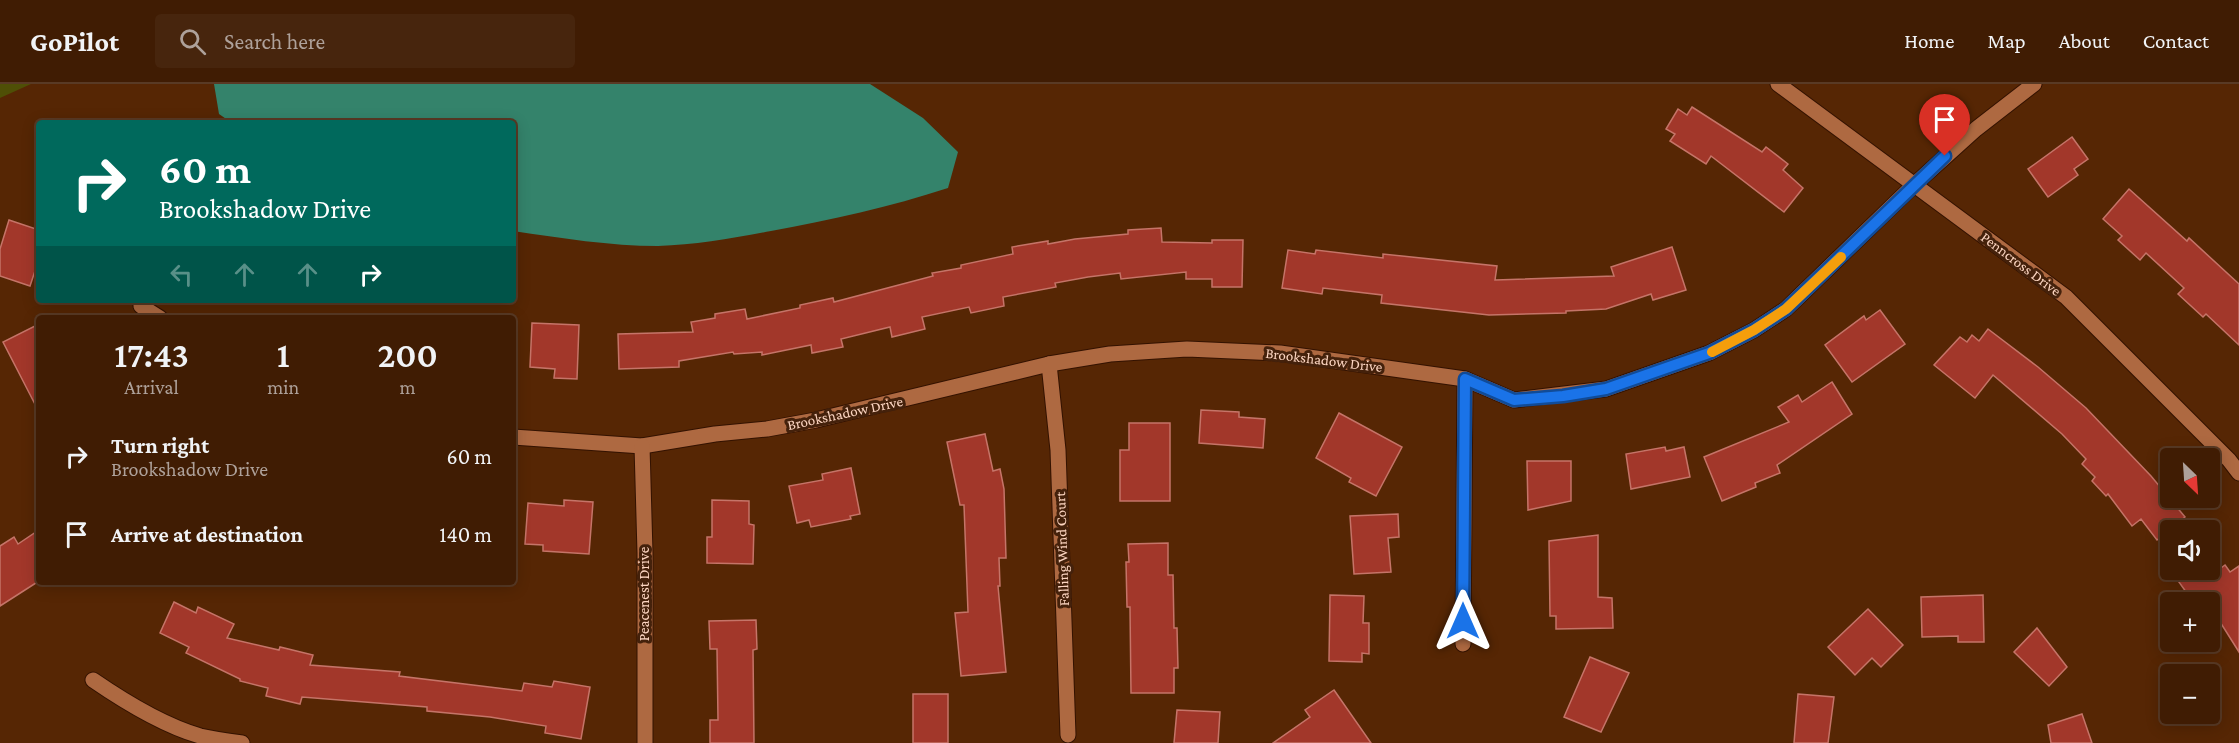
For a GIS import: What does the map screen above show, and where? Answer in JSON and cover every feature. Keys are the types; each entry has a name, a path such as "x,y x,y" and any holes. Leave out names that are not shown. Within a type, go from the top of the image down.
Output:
{"street":[{"name":"Penncross Drive","path":"1778,84 2066,297 2229,460 2239,473"},
{"name":"Brookshadow Drive","path":"516,437 642,446 816,420 1049,364 1110,354 1187,349 1280,353 1465,379 1514,400 1606,389 1709,353 1754,330 1786,309 1915,184 1976,129 2034,84"},
{"path":"141,306 155,315"},
{"name":"Falling Wind Court","path":"1049,364 1058,450 1068,735"},
{"path":"1463,644 1465,379"},
{"name":"Peacenest Drive","path":"642,446 645,553 645,743"},
{"path":"93,680 139,710 200,736 242,743"}],"shaded area":[{"path":"0,84 31,84 0,98"},
{"path":"214,84 870,84 923,118 958,152 948,188 926,195 838,218 743,236 700,243 640,246 516,231 516,120 228,120 219,114"}],"building":[{"path":"1692,107 1762,152 1766,147 1788,164 1783,170 1803,188 1784,212 1711,156 1706,164 1670,141 1675,134 1666,129 1678,109 1687,115"},
{"path":"2072,137 2088,159 2074,169 2078,175 2048,197 2028,169"},
{"path":"2129,189 2187,241 2189,238 2239,284 2239,345 2206,314 2203,317 2178,294 2184,288 2146,253 2140,260 2118,240 2122,236 2103,219"},
{"path":"9,220 36,229 36,268 30,286 0,276 0,249"},
{"path":"1161,228 1162,242 1212,243 1212,240 1243,240 1242,287 1212,287 1212,279 1186,279 1186,272 1121,279 1120,273 1088,277 1055,283 1056,287 1003,297 1004,306 971,313 969,307 922,317 925,329 892,337 890,327 841,339 843,347 812,353 811,345 762,355 762,352 734,354 733,352 679,361 679,367 619,369 618,334 693,332 691,322 715,318 715,314 745,309 747,319 800,308 800,305 833,298 834,302 933,276 932,273 961,268 961,265 1013,254 1012,247 1048,241 1048,244 1128,234 1128,230"},
{"path":"1672,247 1686,290 1653,300 1651,294 1606,309 1566,311 1566,313 1489,315 1381,303 1382,295 1323,288 1322,294 1282,288 1288,250 1315,254 1316,250 1383,258 1383,254 1497,266 1495,280 1614,276 1611,267"},
{"path":"1880,310 1905,344 1852,382 1825,345 1864,316 1866,320"},
{"path":"532,323 579,325 577,379 554,378 555,369 530,367"},
{"path":"36,326 36,406 3,342"},
{"path":"1988,329 2086,408 2160,487 2160,508 2178,508 2185,517 2181,520 2160,520 2160,538 2157,540 2141,519 2132,526 2108,494 2106,496 2092,481 2095,477 2082,464 2086,459 2062,434 1993,375 1975,398 1934,365 1960,337 1967,342 1972,335 1979,341"},
{"path":"1832,382 1852,414 1777,465 1780,473 1755,483 1756,487 1722,501 1704,457 1789,422 1778,407 1798,395 1802,402"},
{"path":"1201,410 1239,412 1239,417 1265,419 1263,448 1199,443"},
{"path":"1339,413 1402,447 1376,496 1349,482 1351,478 1316,458"},
{"path":"1129,423 1170,423 1170,501 1120,501 1120,450 1129,450"},
{"path":"985,434 993,471 1000,469 1004,489 1006,558 999,558 1000,586 998,586 1006,672 961,676 955,613 968,612 964,505 960,505 947,442"},
{"path":"1665,447 1666,451 1684,447 1690,477 1631,489 1626,454"},
{"path":"1527,461 1571,461 1571,501 1528,510"},
{"path":"851,468 860,514 850,516 851,519 811,527 809,520 797,523 789,486 823,480 822,474"},
{"path":"564,500 593,502 589,554 543,551 543,545 525,544 528,503 564,506"},
{"path":"712,500 749,501 749,524 754,525 753,564 707,563 707,537 712,537"},
{"path":"1398,514 1399,537 1388,538 1391,572 1354,574 1350,516"},
{"path":"36,532 36,583 0,606 0,546 14,537 18,544"},
{"path":"1598,535 1598,597 1612,598 1613,628 1556,629 1556,616 1550,616 1549,541"},
{"path":"1168,543 1168,575 1173,575 1174,628 1177,628 1178,668 1174,668 1174,693 1131,693 1130,607 1127,607 1126,562 1129,562 1128,544"},
{"path":"2225,565 2230,572 2239,566 2239,652 2220,622 2220,592 2186,592 2177,580 2220,580 2220,569"},
{"path":"1330,595 1364,596 1363,623 1369,623 1369,654 1362,653 1362,662 1329,661"},
{"path":"1983,595 1984,642 1958,642 1958,636 1922,637 1921,597"},
{"path":"174,602 196,613 198,607 234,624 227,638 313,655 310,665 400,672 399,676 522,691 524,683 552,687 554,681 590,687 581,739 545,733 546,726 490,717 427,711 427,707 302,697 300,704 266,696 268,688 240,681 186,653 189,647 160,633"},
{"path":"1868,609 1903,645 1881,667 1872,658 1855,675 1828,647"},
{"path":"756,620 757,649 753,650 754,743 710,743 710,720 718,720 717,649 710,649 709,621"},
{"path":"2037,628 2067,667 2049,686 2014,652"},
{"path":"1590,657 1629,673 1601,732 1564,717"},
{"path":"1334,690 1371,743 1273,743 1310,717 1305,710"},
{"path":"913,694 948,694 948,743 913,743"},
{"path":"1798,694 1834,697 1828,743 1794,743"},
{"path":"1177,710 1220,712 1218,743 1174,743"},
{"path":"2082,714 2092,743 2051,743 2048,725"}],"slow traffic":[{"path":"1712,352 1754,330 1786,309 1841,257"}],"route":[{"path":"1463,621 1465,379 1514,400 1563,396 1606,389 1709,353 1754,330 1786,309 1945,156"}]}
